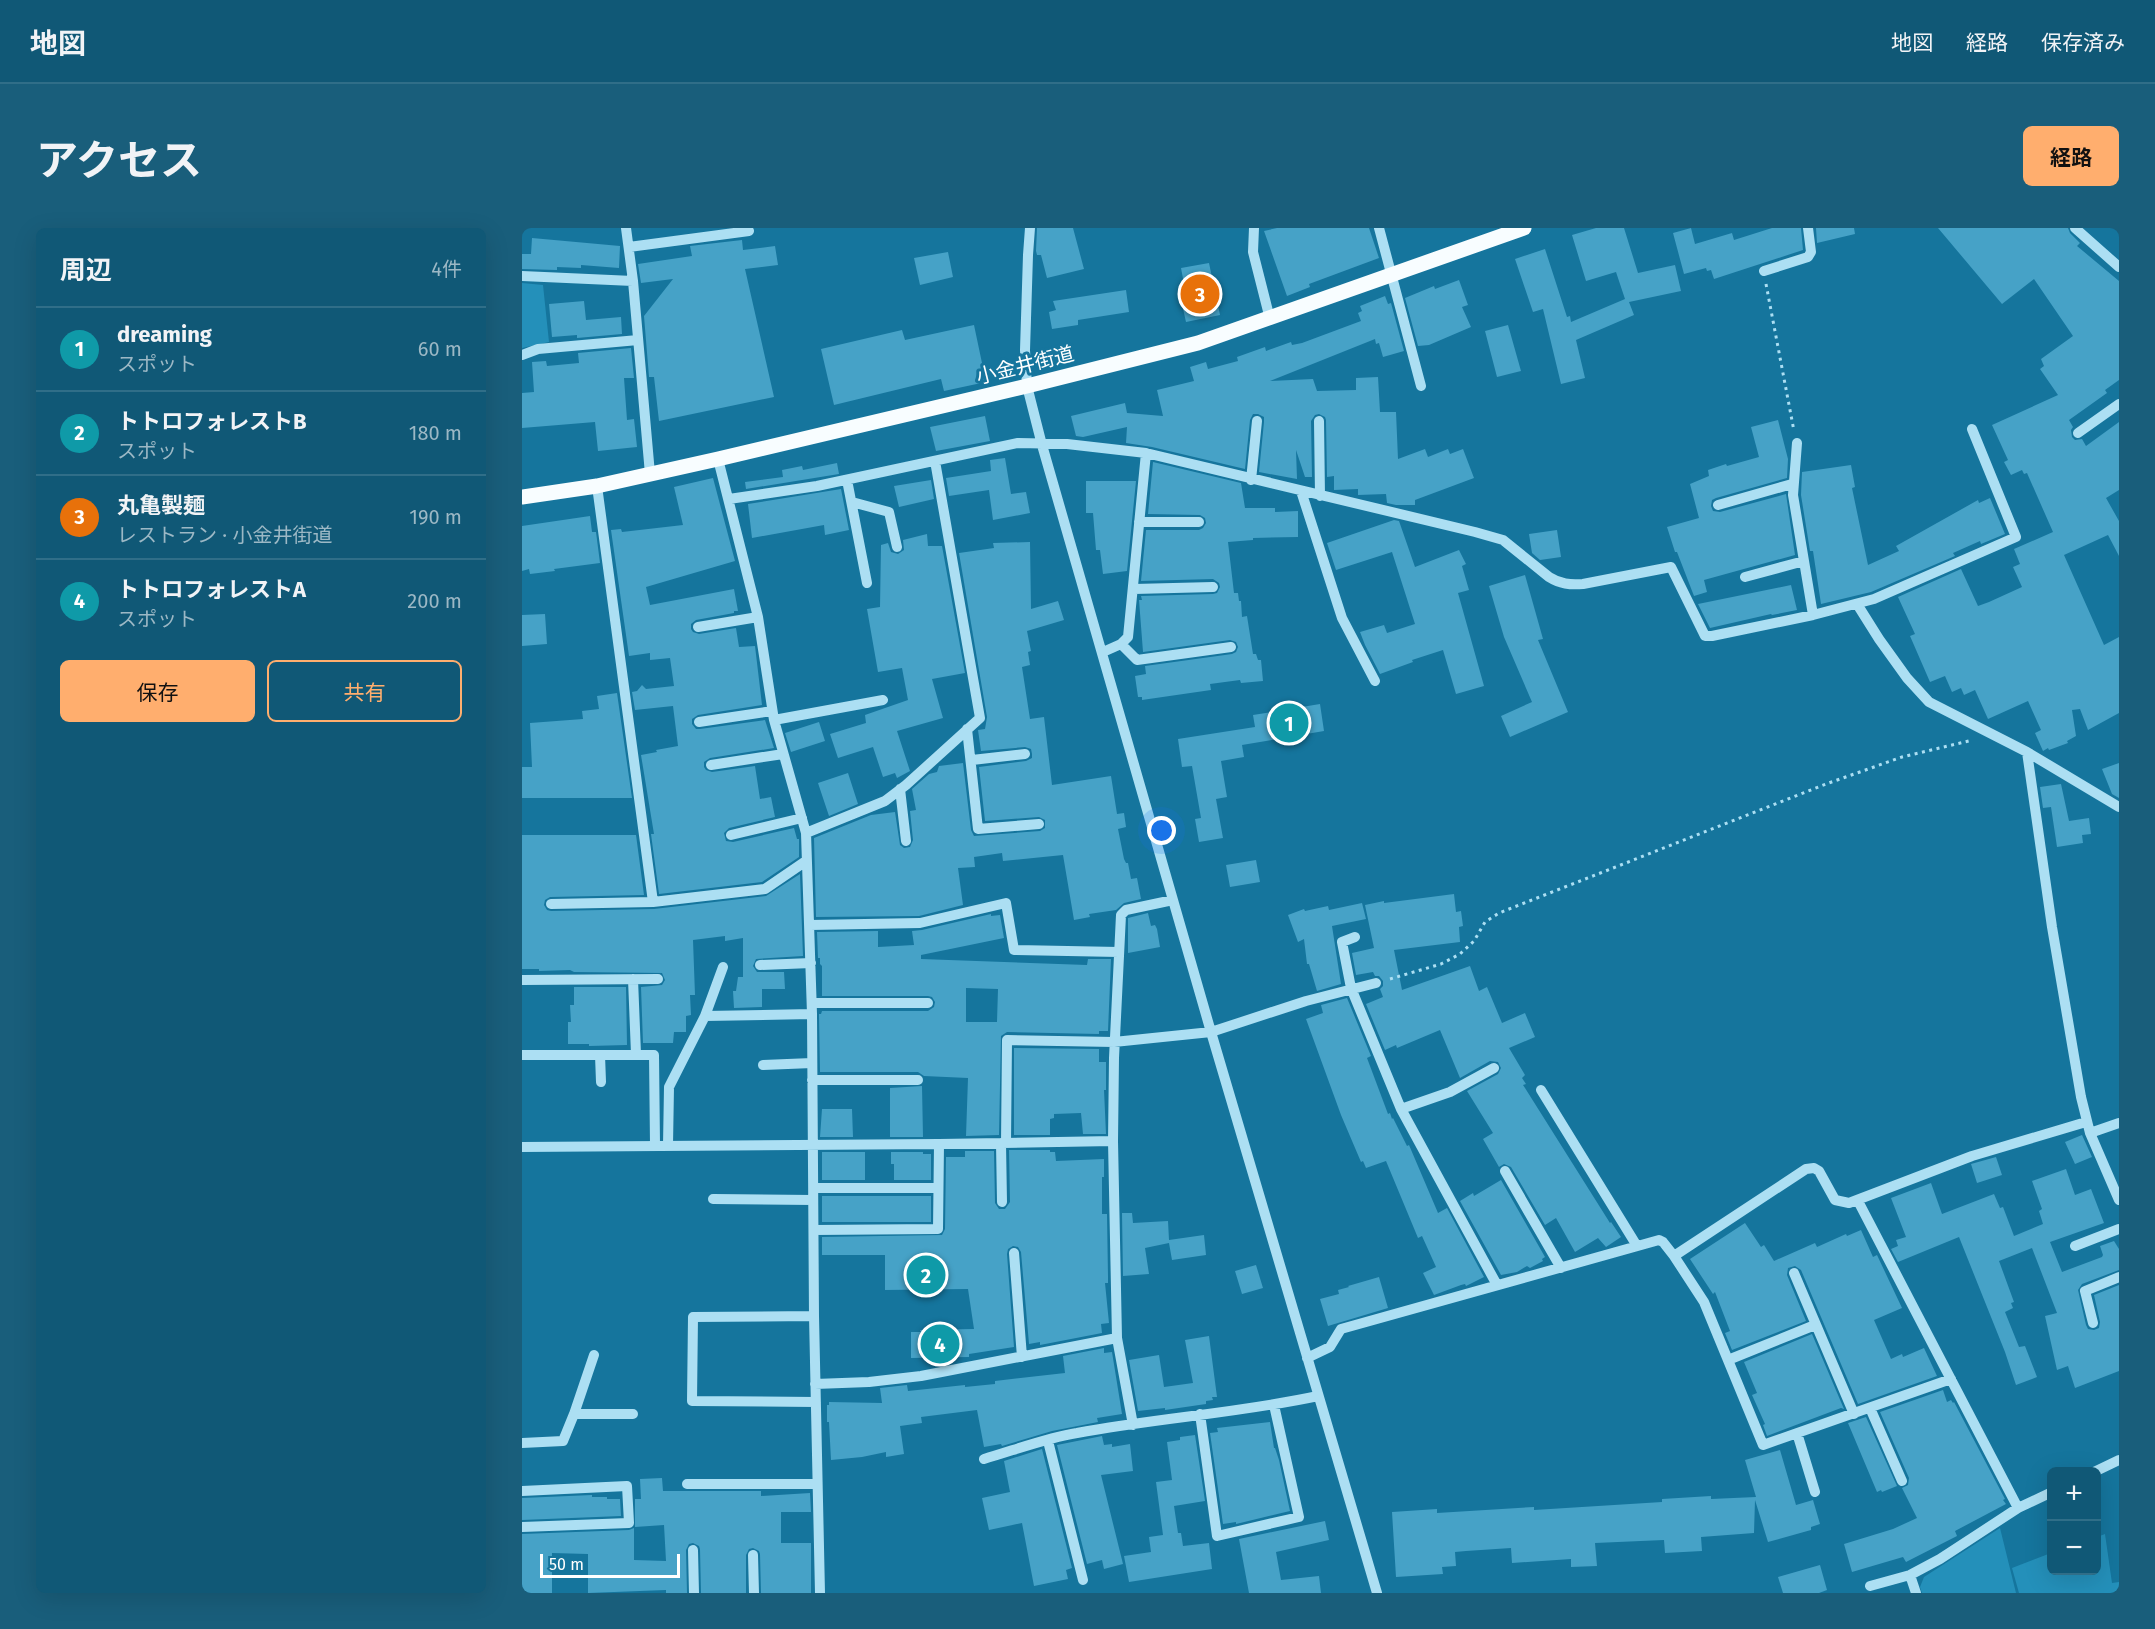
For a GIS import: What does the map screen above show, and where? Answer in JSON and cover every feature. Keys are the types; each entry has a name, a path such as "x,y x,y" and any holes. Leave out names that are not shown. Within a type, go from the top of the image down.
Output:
{"main road":[{"name":"小金井街道","path":"522,497 597,486 718,459 1198,343 1524,228"}],"street":[{"path":"626,228 633,281 650,474"},
{"path":"1030,228 1025,350 1027,386 1211,1032 1377,1593"},
{"path":"1254,228 1253,252 1270,319"},
{"path":"1379,228 1421,386"},
{"path":"1764,271 1808,257 1811,252 1808,228"},
{"path":"2075,228 2119,267"},
{"path":"629,247 749,231"},
{"path":"522,276 633,281"},
{"path":"522,355 538,349 638,340"},
{"path":"2078,433 2119,404"},
{"path":"1251,480 1257,421"},
{"path":"1319,421 1320,496"},
{"path":"729,499 847,480 1018,443 1067,444 1146,453 1503,540 1549,577 1569,585 1671,567 1705,636 1712,636 1813,615 1874,599 2016,537 1972,429"},
{"path":"1797,443 1792,484 1813,615"},
{"path":"1102,652 1121,644 1128,637 1146,453"},
{"path":"718,459 758,616 773,715 806,832 812,1009 814,1316 820,1593"},
{"path":"806,832 885,801 980,718 935,460"},
{"path":"847,480 867,583"},
{"path":"1718,505 1792,484"},
{"path":"597,486 653,902"},
{"path":"1301,491 1342,618 1375,681"},
{"path":"852,502 889,512 897,547"},
{"path":"1139,522 1199,522"},
{"path":"1745,577 1804,561"},
{"path":"1134,589 1213,587"},
{"path":"1857,604 1907,678 1929,702 2027,752 2119,807"},
{"path":"698,627 758,616"},
{"path":"1121,644 1137,660 1231,647"},
{"path":"699,722 773,715 883,700"},
{"path":"967,729 978,829 1039,824"},
{"path":"2027,752 2052,927 2088,1128 2119,1200"},
{"path":"711,765 783,754"},
{"path":"972,760 1025,754"},
{"path":"900,789 906,842"},
{"path":"731,835 802,818"},
{"path":"551,904 653,902 765,889 806,861"},
{"path":"1132,1425 1117,1338 1113,1140 1114,1042 1121,915 1126,910 1173,900"},
{"path":"810,925 920,923 1006,903 1014,950 1119,952"},
{"path":"1355,937 1342,942 1352,988 1401,1109 1497,1285"},
{"path":"760,965 811,963"},
{"path":"668,1145 669,1087 705,1016 723,967"},
{"path":"633,979 636,1054"},
{"path":"522,980 658,979"},
{"path":"1002,1202 1007,1040 1114,1042 1211,1032 1376,982"},
{"path":"705,1016 928,1003"},
{"path":"600,1054 601,1082"},
{"path":"522,1055 654,1055 655,1145"},
{"path":"763,1065 812,1063"},
{"path":"1401,1109 1450,1092 1494,1068"},
{"path":"812,1080 918,1080"},
{"path":"1541,1090 1637,1246"},
{"path":"1674,1256 1806,1169 1814,1168 1819,1171 1835,1200 1849,1203 1972,1156 2088,1128 2119,1123"},
{"path":"522,1147 939,1144 1113,1140"},
{"path":"814,1230 938,1229 939,1144"},
{"path":"1504,1171 1561,1268"},
{"path":"814,1188 938,1188"},
{"path":"713,1199 813,1200"},
{"path":"1858,1201 2018,1508"},
{"path":"2075,1246 2119,1229"},
{"path":"1307,1358 1330,1347 1341,1329 1659,1240 1674,1256 1704,1302 1763,1445 1951,1379"},
{"path":"1014,1253 1022,1357"},
{"path":"1794,1273 1854,1414"},
{"path":"2093,1323 2085,1291 2119,1277"},
{"path":"814,1316 693,1317 692,1401 816,1402"},
{"path":"1728,1360 1815,1325"},
{"path":"815,1384 869,1382 921,1376 1117,1338"},
{"path":"522,1443 563,1441 594,1355"},
{"path":"984,1459 1076,1433 1274,1405 1318,1396"},
{"path":"1200,1414 1217,1536 1299,1517 1274,1405"},
{"path":"1870,1408 1902,1481"},
{"path":"574,1414 633,1414"},
{"path":"1797,1433 1815,1492"},
{"path":"1048,1441 1083,1580"},
{"path":"2101,1469 2119,1460"},
{"path":"687,1484 817,1484"},
{"path":"522,1491 627,1486 629,1523 522,1527"},
{"path":"1870,1586 1910,1575 1940,1559 2018,1508 2047,1494"},
{"path":"693,1550 694,1593"},
{"path":"753,1556 754,1593"},
{"path":"1910,1575 1916,1593"}],"path":[{"path":"1764,271 1797,443"},
{"path":"1376,982 1441,964 1460,954 1474,941 1485,922 1499,913 1826,784 1902,757 1994,735"}],"shaded area":[{"path":"522,283 543,285 549,342 522,348"},
{"path":"2000,1528 2016,1593 1922,1593 1920,1587 1924,1577"},
{"path":"2105,1534 2112,1583 2119,1582 2119,1593 2019,1593 2012,1568 2047,1555 2047,1575 2101,1575 2101,1536"}],"building":[{"path":"1037,228 1073,228 1084,269 1047,278 1041,255 1037,255 1036,251"},
{"path":"1277,228 1369,228 1379,258 1309,284 1310,287 1287,296 1264,231"},
{"path":"1596,228 1624,228 1638,273 1675,265 1681,291 1629,302 1634,315 1576,340 1585,378 1561,384 1543,309 1533,312 1515,259 1545,249 1567,317 1570,316 1571,322 1625,299 1616,272 1586,281 1572,235"},
{"path":"1691,228 1695,244 1732,233 1734,240 1772,228 1801,228 1803,250 1714,279 1711,270 1707,271 1706,268 1684,274 1673,233"},
{"path":"1816,228 1854,228 1855,234 1817,243"},
{"path":"1938,228 2068,228 2080,243 2077,246 2119,281 2119,380 2105,390 2107,393 2069,420 2073,427 2072,437 2075,440 2082,439 2086,446 2119,422 2119,490 2106,498 2119,521 2119,556 2108,535 2064,555 2104,645 2119,637 2119,713 2088,730 2080,709 2072,710 2076,736 2067,741 2068,743 2049,750 2048,748 2043,751 2035,733 2041,730 2028,701 1988,719 1975,690 1964,695 1961,688 1952,692 1945,676 1930,682 1910,636 1915,634 1898,597 1961,569 1978,606 1989,602 2022,587 2013,567 2020,564 2014,549 2053,532 2027,473 2024,474 2022,470 2011,475 2004,462 2008,460 1992,425 2058,395 2040,369 2044,366 2041,359 2073,336 2034,279 2002,304"},
{"path":"532,238 620,246 619,268 581,265 581,268 557,267 557,270 522,269 522,254 531,254"},
{"path":"742,240 743,250 775,246 778,265 745,269 774,397 659,421 654,377 649,377 644,316 673,279 641,283 638,264 692,256 690,246"},
{"path":"948,252 953,277 920,285 914,258"},
{"path":"1209,263 1220,315 1186,322 1178,286 1184,284 1181,268"},
{"path":"1459,280 1468,305 1462,307 1471,327 1429,345 1418,346 1405,298 1434,286 1435,289"},
{"path":"1126,290 1129,312 1078,320 1078,325 1052,329 1049,312 1056,310 1053,301"},
{"path":"1385,296 1388,304 1391,303 1404,351 1383,357 1379,343 1376,344 1375,339 1270,381 1313,379 1317,391 1356,390 1356,378 1378,377 1380,412 1396,412 1398,459 1425,449 1428,457 1448,449 1450,454 1463,449 1474,478 1415,500 1415,505 1387,503 1386,494 1358,495 1358,489 1334,490 1334,476 1327,477 1326,420 1319,414 1315,415 1311,421 1312,477 1305,477 1296,450 1297,479 1259,472 1264,417 1258,414 1253,414 1250,420 1245,469 1126,443 1127,427 1083,437 1076,436 1071,416 1125,403 1127,413 1163,416 1157,390 1194,381 1190,367 1206,362 1208,369 1238,361 1237,357 1265,347 1266,351 1291,342 1292,345 1302,343 1361,321 1358,313 1362,311 1360,306"},
{"path":"584,301 586,320 621,317 622,334 577,338 577,335 552,337 549,304"},
{"path":"974,325 986,382 944,391 941,379 834,405 821,349 902,330 905,340"},
{"path":"1508,325 1521,371 1497,377 1485,331"},
{"path":"631,348 634,378 624,378 627,420 634,419 637,447 598,451 595,422 522,428 522,393 534,392 532,362 546,361 547,366 579,363 578,353"},
{"path":"985,416 990,441 936,451 930,427"},
{"path":"1778,420 1788,459 1787,478 1716,498 1712,500 1711,506 1713,511 1720,512 1786,494 1795,555 1704,580 1707,592 1694,596 1667,527 1699,518 1690,484 1709,476 1708,470 1759,457 1751,427"},
{"path":"1005,458 1011,494 1026,492 1030,513 993,520 989,490 949,496 946,478 991,471 990,460"},
{"path":"1153,462 1241,483 1245,508 1275,508 1275,512 1298,511 1298,537 1253,538 1253,540 1228,542 1234,593 1238,593 1239,601 1241,601 1242,617 1247,616 1253,654 1261,660 1263,681 1241,683 1240,680 1210,684 1211,690 1142,700 1142,697 1138,697 1135,676 1146,674 1145,666 1232,654 1238,647 1236,642 1230,640 1143,652 1139,600 1142,600 1141,596 1213,594 1217,593 1220,587 1219,583 1213,579 1141,581 1146,530 1199,530 1206,523 1205,518 1200,515 1148,514"},
{"path":"837,463 839,474 746,489 745,482 783,477 782,470 802,466 803,470"},
{"path":"1851,465 1855,487 1852,488 1868,565 1899,551 1896,546 1978,500 1979,503 1990,498 2005,534 1981,544 1980,541 1953,553 1955,556 1871,592 1821,604 1801,495 1802,472"},
{"path":"713,478 735,561 646,587 650,605 734,589 738,611 696,620 691,624 691,629 699,634 736,628 739,647 755,646 762,705 698,715 692,719 692,724 696,729 700,729 765,720 774,748 710,758 704,762 704,767 712,772 755,766 760,799 771,797 775,817 729,828 724,833 726,841 733,842 794,828 797,839 799,839 799,857 762,882 659,894 651,834 654,834 641,755 678,746 673,706 635,710 632,692 637,691 642,685 646,689 674,686 670,658 650,660 650,653 629,656 611,530 621,529 622,532 683,525 674,487"},
{"path":"931,480 934,499 899,507 894,486"},
{"path":"1086,481 1136,481 1127,571 1103,574 1100,550 1096,550 1093,513 1086,513"},
{"path":"841,489 849,530 825,535 824,525 752,538 748,504"},
{"path":"590,516 592,532 596,532 600,563 530,574 529,569 522,571 522,526"},
{"path":"1394,520 1399,521 1415,567 1459,550 1466,564 1462,566 1469,590 1458,593 1484,686 1456,694 1443,650 1380,674 1360,632 1384,625 1387,633 1415,624 1392,552 1336,570 1327,543"},
{"path":"1557,530 1561,557 1540,560 1532,553 1529,534"},
{"path":"927,534 928,546 942,546 965,673 932,679 943,718 897,731 910,771 897,778 895,773 883,777 873,747 838,758 830,734 866,723 865,715 908,700 902,668 878,672 867,609 880,607 881,545 888,543 891,552 898,554 904,550 903,540"},
{"path":"1030,542 1031,609 1058,601 1064,620 1027,631 1031,651 1028,652 1030,665 1022,667 1030,719 1044,717 1052,785 1111,776 1117,814 1124,813 1126,827 1118,829 1124,859 1128,863 1131,879 1137,878 1141,899 1124,903 1116,910 1089,914 1090,917 1074,920 1063,855 1003,861 1002,853 974,857 975,867 958,868 963,905 919,916 816,917 814,838 871,815 895,812 900,845 904,848 910,847 913,840 910,811 916,810 912,789 929,774 937,772 939,766 963,763 971,830 974,836 1040,831 1045,828 1045,820 1039,817 985,821 979,767 1026,761 1032,758 1032,754 1031,749 1025,747 981,751 978,730 985,729 987,717 959,553 994,548 993,543"},
{"path":"1525,575 1543,639 1538,640 1568,712 1510,737 1501,716 1532,702 1504,637 1489,586"},
{"path":"1791,585 1797,610 1710,628 1698,604"},
{"path":"545,614 547,644 522,646 522,615"},
{"path":"617,693 632,798 522,798 522,767 532,767 530,723 583,719 582,711 599,709 597,696"},
{"path":"1320,704 1324,731 1242,745 1244,757 1221,761 1227,797 1216,799 1223,838 1199,842 1195,819 1201,818 1192,766 1182,767 1178,739 1255,727 1253,715"},
{"path":"819,722 825,741 791,752 785,733"},
{"path":"2119,763 2119,798 2112,794 2102,769"},
{"path":"848,773 858,804 829,816 818,783"},
{"path":"2061,784 2069,821 2089,818 2091,834 2082,835 2083,843 2057,847 2051,807 2043,808 2040,787"},
{"path":"522,835 636,835 644,895 550,897 545,900 544,905 547,910 551,911 654,909 766,896 800,874 803,956 756,959 753,966 757,972 784,972 785,989 762,989 762,1007 734,1008 733,991 736,991 738,977 743,977 743,938 725,941 725,936 693,940 695,995 690,995 691,1015 686,1016 686,1032 674,1032 673,1043 643,1043 641,987 662,985 665,980 662,973 522,969"},
{"path":"1256,860 1260,882 1230,887 1226,865"},
{"path":"1454,894 1456,912 1461,911 1463,926 1459,927 1460,942 1394,950 1402,990 1470,966 1479,991 1487,987 1502,1023 1525,1013 1535,1037 1509,1048 1525,1075 1522,1078 1526,1084 1523,1085 1621,1237 1606,1247 1598,1238 1575,1252 1556,1218 1545,1225 1511,1167 1504,1164 1499,1167 1483,1139 1493,1133 1467,1091 1498,1074 1501,1068 1498,1062 1490,1061 1460,1078 1440,1030 1397,1048 1396,1045 1385,1050 1366,1004 1383,997 1380,989 1383,981 1373,972 1356,975 1352,953 1374,948 1365,905"},
{"path":"1362,903 1366,919 1332,926 1341,984 1317,991 1309,964 1307,964 1304,939 1298,942 1288,915 1304,909 1305,911 1328,906 1329,910"},
{"path":"1148,913 1151,926 1155,925 1157,929 1160,947 1128,953 1128,918"},
{"path":"991,914 991,916 1000,915 1004,938 921,955 921,959 1087,965 1088,959 1111,959 1108,1031 1099,1031 1099,1034 1007,1032 1001,1036 999,1135 966,1136 968,1078 924,1076 918,1072 820,1072 819,1014 822,1011 928,1011 934,1007 935,1002 932,997 928,996 822,996 822,966 818,958 817,932 878,931 878,947 914,945 912,931","holes":["966,988 998,989 997,1022 966,1022"]},
{"path":"574,987 626,987 627,1045 568,1044 568,1022 571,1022 570,1005 574,1005"},
{"path":"1347,998 1371,1056 1367,1058 1388,1114 1390,1113 1393,1118 1407,1146 1409,1145 1438,1213 1447,1208 1484,1277 1466,1286 1461,1285 1434,1295 1423,1273 1436,1267 1422,1236 1418,1238 1386,1161 1366,1168 1363,1161 1361,1162 1341,1115 1306,1019 1323,1013 1321,1005"},
{"path":"1014,1048 1099,1049 1099,1062 1106,1062 1106,1090 1104,1090 1106,1134 1083,1134 1081,1113 1054,1114 1054,1118 1050,1119 1050,1135 1014,1135"},
{"path":"922,1086 923,1137 890,1137 890,1088"},
{"path":"822,1109 852,1109 853,1137 820,1137"},
{"path":"2082,1135 2092,1157 2075,1164 2065,1142"},
{"path":"1009,1150 1050,1150 1050,1152 1055,1152 1056,1161 1104,1159 1102,1214 1107,1214 1108,1283 1105,1283 1109,1323 1101,1324 1102,1333 1040,1345 1040,1342 1029,1344 1021,1252 1018,1247 1013,1246 1008,1249 1007,1254 1014,1347 969,1354 969,1357 911,1358 911,1332 974,1329 968,1289 885,1290 885,1255 822,1255 822,1237 942,1235 945,1229 946,1157 965,1157 965,1151 994,1151 995,1203 999,1209 1005,1209 1010,1202"},
{"path":"822,1152 865,1152 865,1180 822,1180"},
{"path":"891,1152 931,1154 931,1180 894,1180"},
{"path":"1996,1157 2002,1175 1977,1183 1971,1164"},
{"path":"2066,1169 2075,1195 2091,1189 2104,1223 2050,1242 2062,1272 2102,1257 2100,1246 2114,1241 2119,1249 2119,1270 2082,1284 2078,1290 2086,1325 2088,1329 2094,1330 2099,1328 2100,1322 2094,1295 2119,1285 2119,1371 2075,1388 2068,1366 2057,1370 2045,1316 2057,1313 2032,1248 1999,1261 2014,1302 2011,1303 2013,1308 2005,1312 2019,1347 2025,1346 2037,1377 2016,1385 1959,1237 1898,1262 1891,1249 1898,1246 1896,1240 1906,1237 1891,1198 1931,1183 1942,1214 1994,1194 2000,1208 2003,1207 2014,1236 2043,1224 2039,1211 2042,1209 2032,1181"},
{"path":"1501,1180 1545,1257 1543,1261 1530,1268 1527,1266 1517,1272 1501,1275 1460,1201 1473,1193 1474,1196"},
{"path":"822,1196 931,1196 931,1222 822,1222"},
{"path":"1122,1213 1132,1213 1133,1223 1168,1221 1169,1240 1204,1235 1206,1255 1172,1260 1169,1243 1145,1248 1149,1274 1123,1276"},
{"path":"1745,1223 1761,1247 1764,1245 1774,1261 1815,1243 1817,1247 1861,1230 1873,1257 1877,1255 1902,1308 1874,1320 1891,1359 1902,1354 1903,1357 1924,1348 1937,1376 1858,1404 1801,1270 1795,1266 1788,1268 1787,1275 1806,1321 1732,1350 1725,1333 1730,1331 1715,1292 1713,1294 1690,1259"},
{"path":"1256,1265 1263,1288 1242,1294 1235,1271"},
{"path":"1379,1277 1388,1308 1328,1326 1320,1299 1339,1294 1338,1290 1348,1286"},
{"path":"1812,1334 1844,1409 1841,1408 1767,1436 1763,1425 1765,1424 1752,1395 1757,1393 1744,1362"},
{"path":"1209,1336 1217,1397 1212,1397 1213,1400 1206,1401 1206,1404 1138,1411 1129,1360 1159,1355 1164,1387 1193,1383 1185,1340"},
{"path":"1104,1348 1104,1353 1112,1352 1122,1414 1097,1418 1098,1422 1052,1431 1002,1446 1001,1444 984,1447 977,1410 921,1417 922,1423 900,1426 904,1454 886,1457 886,1452 831,1460 829,1422 827,1422 829,1402 882,1403 880,1388 907,1385 908,1391 965,1385 965,1387 1065,1373 1063,1356"},
{"path":"1943,1390 1947,1402 1951,1400 1954,1402 2006,1504 1955,1531 1957,1536 1906,1562 1903,1557 1852,1572 1844,1544 1893,1529 1917,1518 1902,1488 1908,1485 1909,1478 1880,1412"},
{"path":"1866,1417 1897,1486 1882,1492 1881,1490 1877,1492 1848,1423"},
{"path":"1270,1422 1290,1511 1236,1524 1236,1522 1223,1524 1210,1433 1218,1432 1217,1428"},
{"path":"1195,1435 1205,1501 1174,1506 1178,1533 1181,1533 1183,1546 1209,1543 1212,1569 1129,1582 1124,1556 1151,1552 1149,1537 1163,1535 1156,1482 1172,1480 1167,1442"},
{"path":"1102,1436 1104,1445 1112,1444 1112,1447 1130,1444 1133,1471 1101,1475 1123,1564 1104,1569 1102,1560 1087,1564 1057,1445"},
{"path":"1042,1449 1072,1568 1066,1570 1068,1579 1034,1586 1022,1523 989,1530 982,1498 1010,1492 1004,1461"},
{"path":"1780,1450 1796,1505 1813,1500 1820,1524 1811,1527 1811,1530 1768,1542 1755,1500 1754,1533 1701,1537 1702,1551 1665,1553 1664,1540 1595,1543 1597,1566 1571,1567 1571,1559 1512,1563 1511,1548 1466,1551 1455,1552 1456,1566 1442,1567 1443,1574 1396,1577 1392,1512 1437,1509 1437,1513 1534,1507 1534,1510 1662,1502 1662,1499 1711,1496 1711,1499 1756,1497 1745,1460"},
{"path":"662,1478 663,1491 761,1491 761,1496 810,1493 811,1512 781,1512 781,1543 811,1543 811,1593 761,1593 760,1554 753,1548 749,1549 746,1555 746,1593 701,1593 700,1549 693,1543 689,1544 686,1550 687,1593 666,1593 666,1590 588,1593 588,1554 552,1553 552,1593 522,1593 522,1534 634,1528 634,1560 666,1561 664,1525 635,1527 635,1499 641,1499 640,1479"},
{"path":"592,1495 592,1497 620,1499 621,1516 522,1520 522,1498"},
{"path":"1325,1521 1329,1540 1276,1552 1281,1580 1319,1576 1321,1593 1249,1593 1239,1539"},
{"path":"1820,1565 1827,1590 1819,1593 1783,1593 1778,1577"}],"place":[{"name":"丸亀製麺","path":"1200,294"},
{"name":"dreaming","path":"1289,723"},
{"name":"トトロフォレストB","path":"926,1275"},
{"name":"トトロフォレストA","path":"940,1344"}]}
